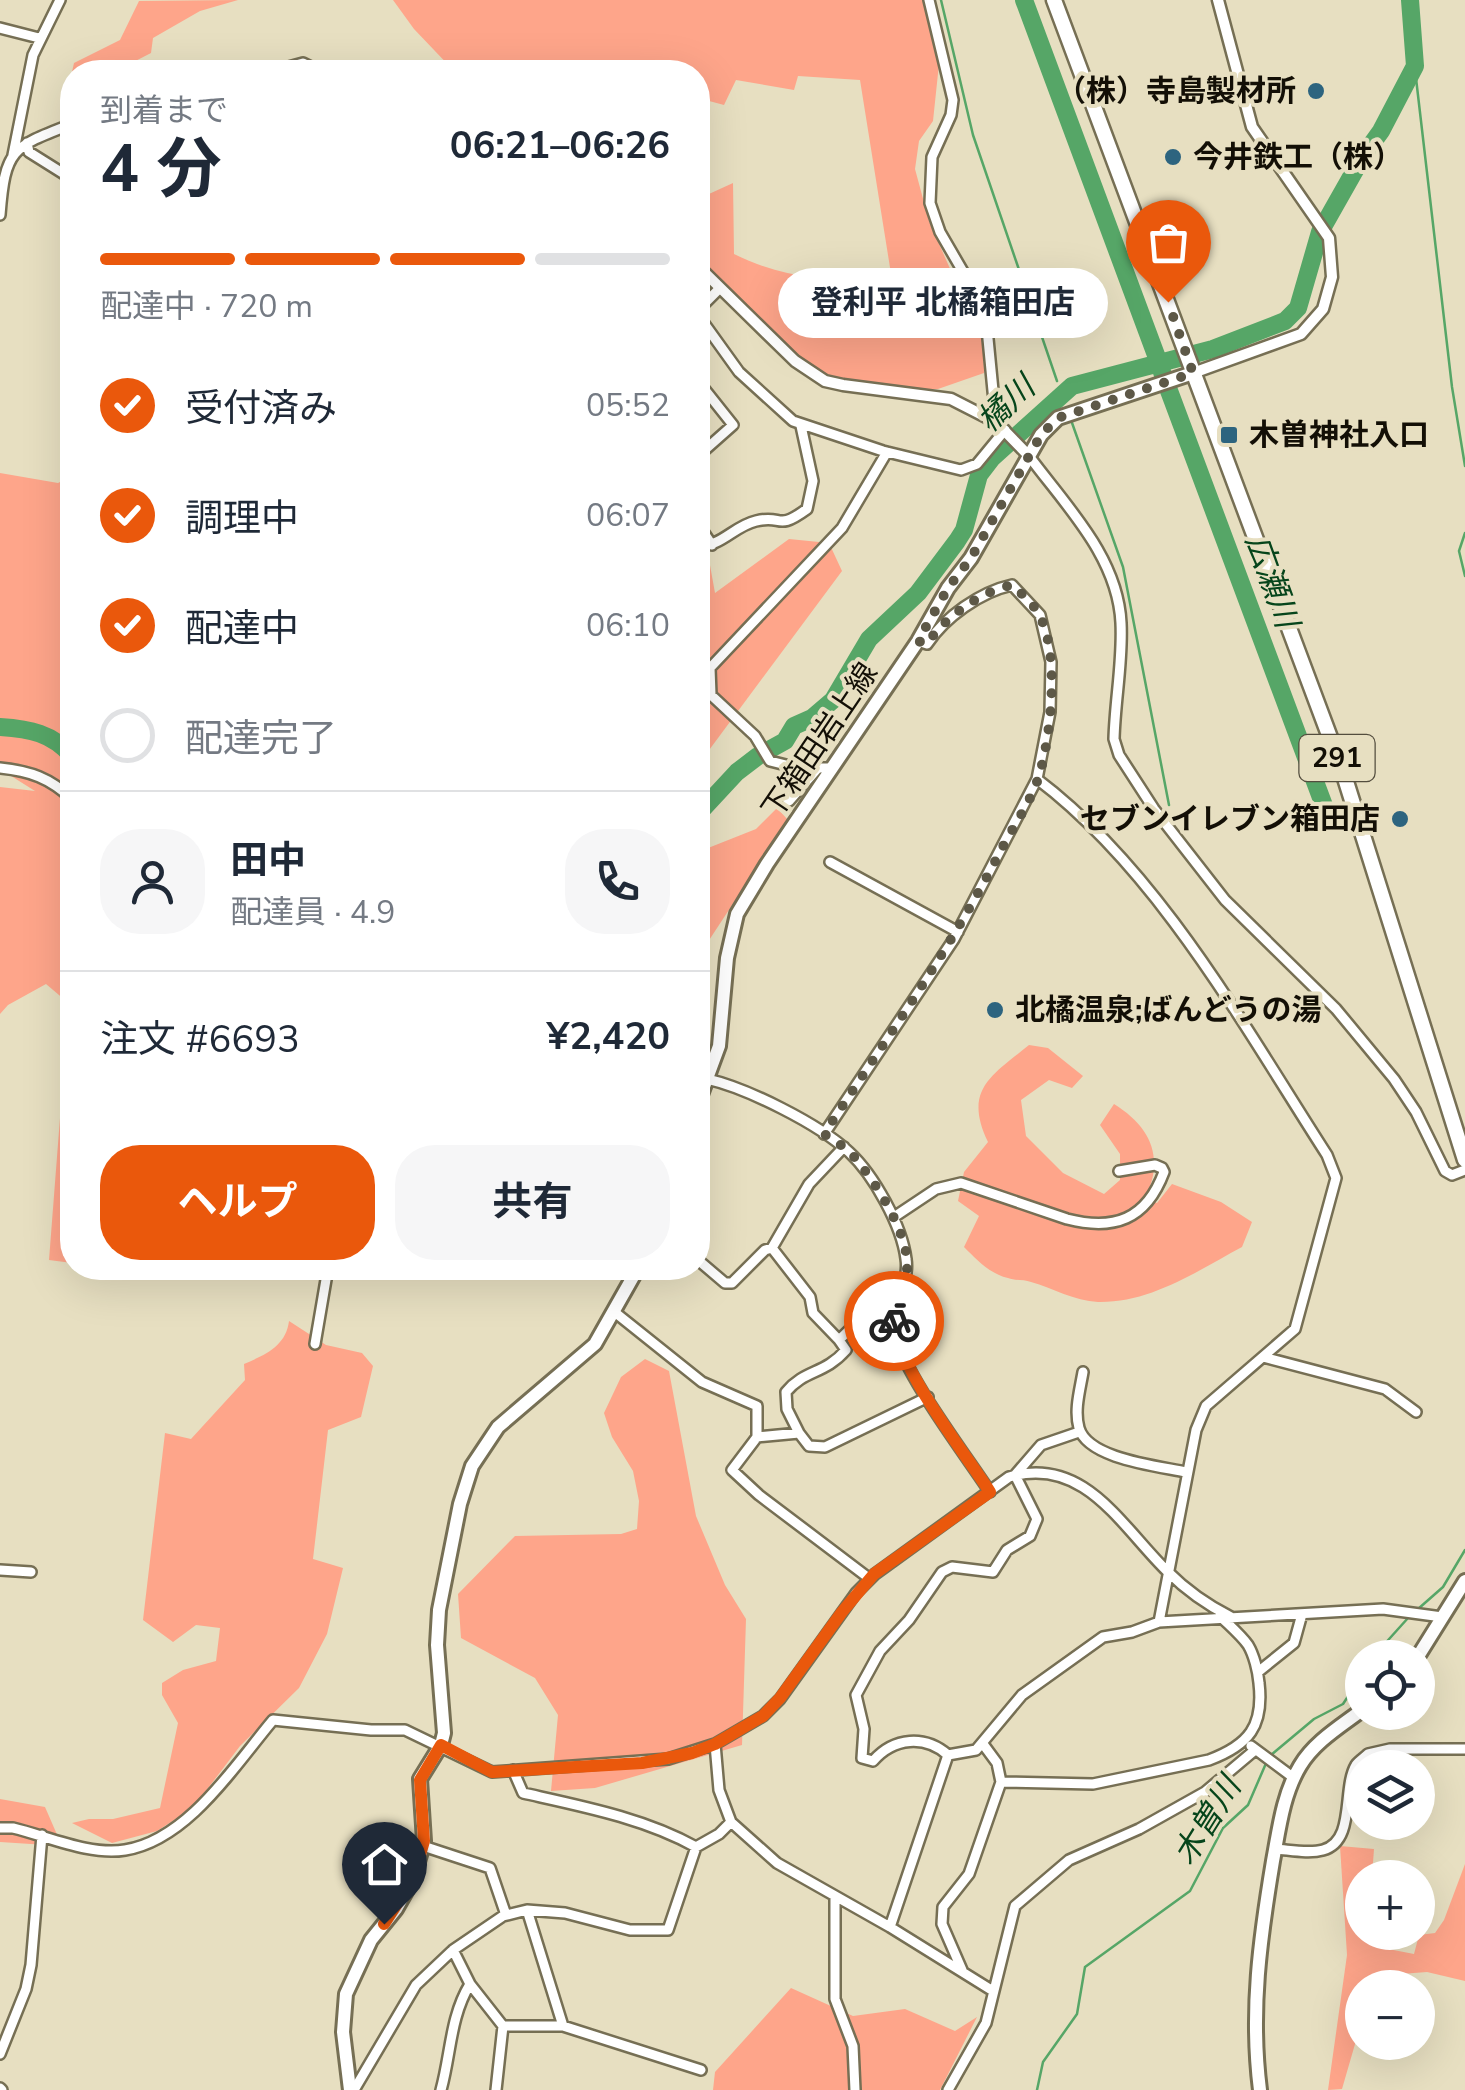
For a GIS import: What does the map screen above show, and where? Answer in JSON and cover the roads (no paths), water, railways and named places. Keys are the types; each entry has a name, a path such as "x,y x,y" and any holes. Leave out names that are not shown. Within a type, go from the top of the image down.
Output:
{"highway":[{"name":"291","path":"1054,0 1344,775 1465,1160"}],"main road":[{"name":"下箱田岩上線","path":"710,1070 719,1046 727,958 737,914 971,558 1024,450 1058,418 1175,379 1191,368"},
{"path":"352,2090 343,2032 346,1994 372,1940 408,1890 423,1846 425,1830 418,1790 444,1734 437,1644 439,1610 460,1504 472,1466 498,1427 595,1344 631,1280"},
{"path":"1428,1640 1465,1580"},
{"path":"1260,2090 1254,2049 1255,1980 1283,1808 1294,1778 1314,1748 1345,1723"}],"street":[{"path":"0,215 1,179 13,155 40,38 60,0"},
{"path":"710,330 739,372 802,426 887,452 969,470 1003,428 986,318 940,232 930,203 932,157 950,115 952,100 929,0"},
{"path":"1191,368 1301,334 1314,322 1329,296 1332,277 1329,238 1252,127 1218,0"},
{"path":"0,28 40,38"},
{"path":"13,155 27,143 60,129"},
{"path":"27,143 30,152 60,171"},
{"path":"710,278 796,362 826,381 895,394 934,394 951,399 1003,428 1024,450 1098,547 1114,583 1121,622 1114,739 1119,755 1225,900 1336,1009 1394,1079 1416,1112 1445,1172 1452,1175 1465,1170"},
{"path":"710,299 720,288"},
{"path":"710,396 734,425 710,446"},
{"path":"710,542 712,545 754,521 774,520 782,524 807,509 812,481 802,426"},
{"path":"831,768 818,768 790,801 786,799 794,776 790,766 770,761 755,736 711,695 710,668 842,528 887,452"},
{"path":"824,1134 958,932 1038,779 1050,712 1051,662 1040,615 1025,596 1012,585 992,589 939,626 927,644 918,641"},
{"path":"0,768 26,770 60,789"},
{"path":"1038,779 1082,818 1182,932 1333,1166 1336,1178 1295,1329 1206,1406 1196,1430 1159,1622"},
{"path":"830,862 958,932"},
{"path":"710,1079 753,1094 824,1134 858,1162 894,1218 903,1242 907,1269 897,1300 895,1333 928,1397 990,1492"},
{"path":"710,1271 725,1284 732,1283 765,1250 772,1248 809,1184 844,1147"},
{"path":"894,1218 936,1189 961,1182 1084,1224 1116,1223 1138,1211 1153,1194 1164,1172 1155,1165 1119,1171"},
{"path":"772,1248 810,1298 813,1313 846,1350 832,1366 796,1380 786,1392 788,1409 809,1446 825,1447 928,1397"},
{"path":"315,1344 326,1280"},
{"path":"839,1340 874,1306 897,1300"},
{"path":"617,1314 702,1382 757,1406 756,1437 732,1470 870,1579"},
{"path":"1263,1357 1384,1389 1416,1412"},
{"path":"1083,1372 1077,1414 1079,1432 1099,1451 1186,1472"},
{"path":"0,1828 99,1850 124,1850 146,1843 191,1816 206,1802 272,1720 405,1730 492,1772 642,1763 692,1753 763,1716 870,1579 1015,1475 1041,1446 1079,1432"},
{"path":"756,1437 799,1434"},
{"path":"1001,1782 1093,1784 1209,1760 1227,1754 1247,1740 1262,1706 1258,1672 1248,1646 1226,1616 1168,1572 1082,1485 1052,1473 1030,1471 1015,1475"},
{"path":"1015,1475 1037,1519 1030,1536 1007,1550 993,1572 952,1567 942,1572 909,1620 880,1652 856,1695 864,1729 862,1758 873,1761 898,1744 919,1740 948,1755 976,1750 1022,1695 1104,1637 1159,1622 1406,1610 1442,1617"},
{"path":"0,1570 31,1572"},
{"path":"1258,1672 1294,1643 1302,1614"},
{"path":"1247,1740 1294,1778"},
{"path":"715,1744 719,1790 731,1822 777,1863 994,1992"},
{"path":"962,1970 942,1924 943,1908 969,1874 1001,1782 997,1763 983,1744"},
{"path":"1276,1848 1316,1852 1335,1844 1342,1831 1356,1765 1368,1754 1390,1749 1465,1749"},
{"path":"948,2090 986,2023 1015,1906 1068,1860 1139,1829 1206,1792 1258,1752"},
{"path":"890,1928 948,1755"},
{"path":"513,1770 523,1793 592,1808 682,1839 696,1848"},
{"path":"352,2090 405,1999 453,1950 506,1916 527,1910 565,1912 630,1930 668,1930 696,1848 731,1822"},
{"path":"0,2054 26,1988 42,1835"},
{"path":"423,1846 490,1868 506,1916"},
{"path":"835,1896 835,1999 854,2046 855,2090"},
{"path":"527,1910 563,2026"},
{"path":"453,1950 470,1984 503,2026 496,2090"},
{"path":"442,2090 450,2031 470,1984"},
{"path":"503,2026 563,2026 702,2070"}],"waterway":[{"path":"941,0 973,135 1057,381"},
{"name":"広瀬川","path":"1024,0 1156,355"},
{"name":"橘川","path":"710,801 737,772 785,741 794,726 812,718 833,700 869,639 918,593 957,541 964,530 979,475 992,458 1072,386 1213,349 1285,321 1298,308 1320,232 1415,66 1410,0"},
{"path":"1414,61 1452,387 1465,466"},
{"name":"広瀬川","path":"1162,372 1326,811"},
{"path":"1071,420 1123,567 1169,805"},
{"path":"1465,533 1459,551 1465,576"},
{"name":"橘川","path":"0,727 40,734 60,745"},
{"name":"木曽川","path":"1418,1609 1443,1587 1465,1550"},
{"name":"木曽川","path":"1388,1640 1408,1618"},
{"name":"木曽川","path":"1271,1755 1314,1719 1345,1701"},
{"name":"木曽川","path":"1037,2090 1043,2062 1077,2014 1085,1967 1190,1891 1223,1828 1248,1805 1267,1761"}],"place":[{"name":"（株）寺島製材所","path":"1316,91"},
{"name":"今井鉄工（株）","path":"1173,157"},
{"name":"登利平 北橘箱田店","path":"1168,302"},
{"name":"木曽神社入口","path":"1229,435"},
{"name":"セブンイレブン箱田店","path":"1400,819"},
{"name":"北橘温泉;ばんどうの湯","path":"995,1010"}]}
